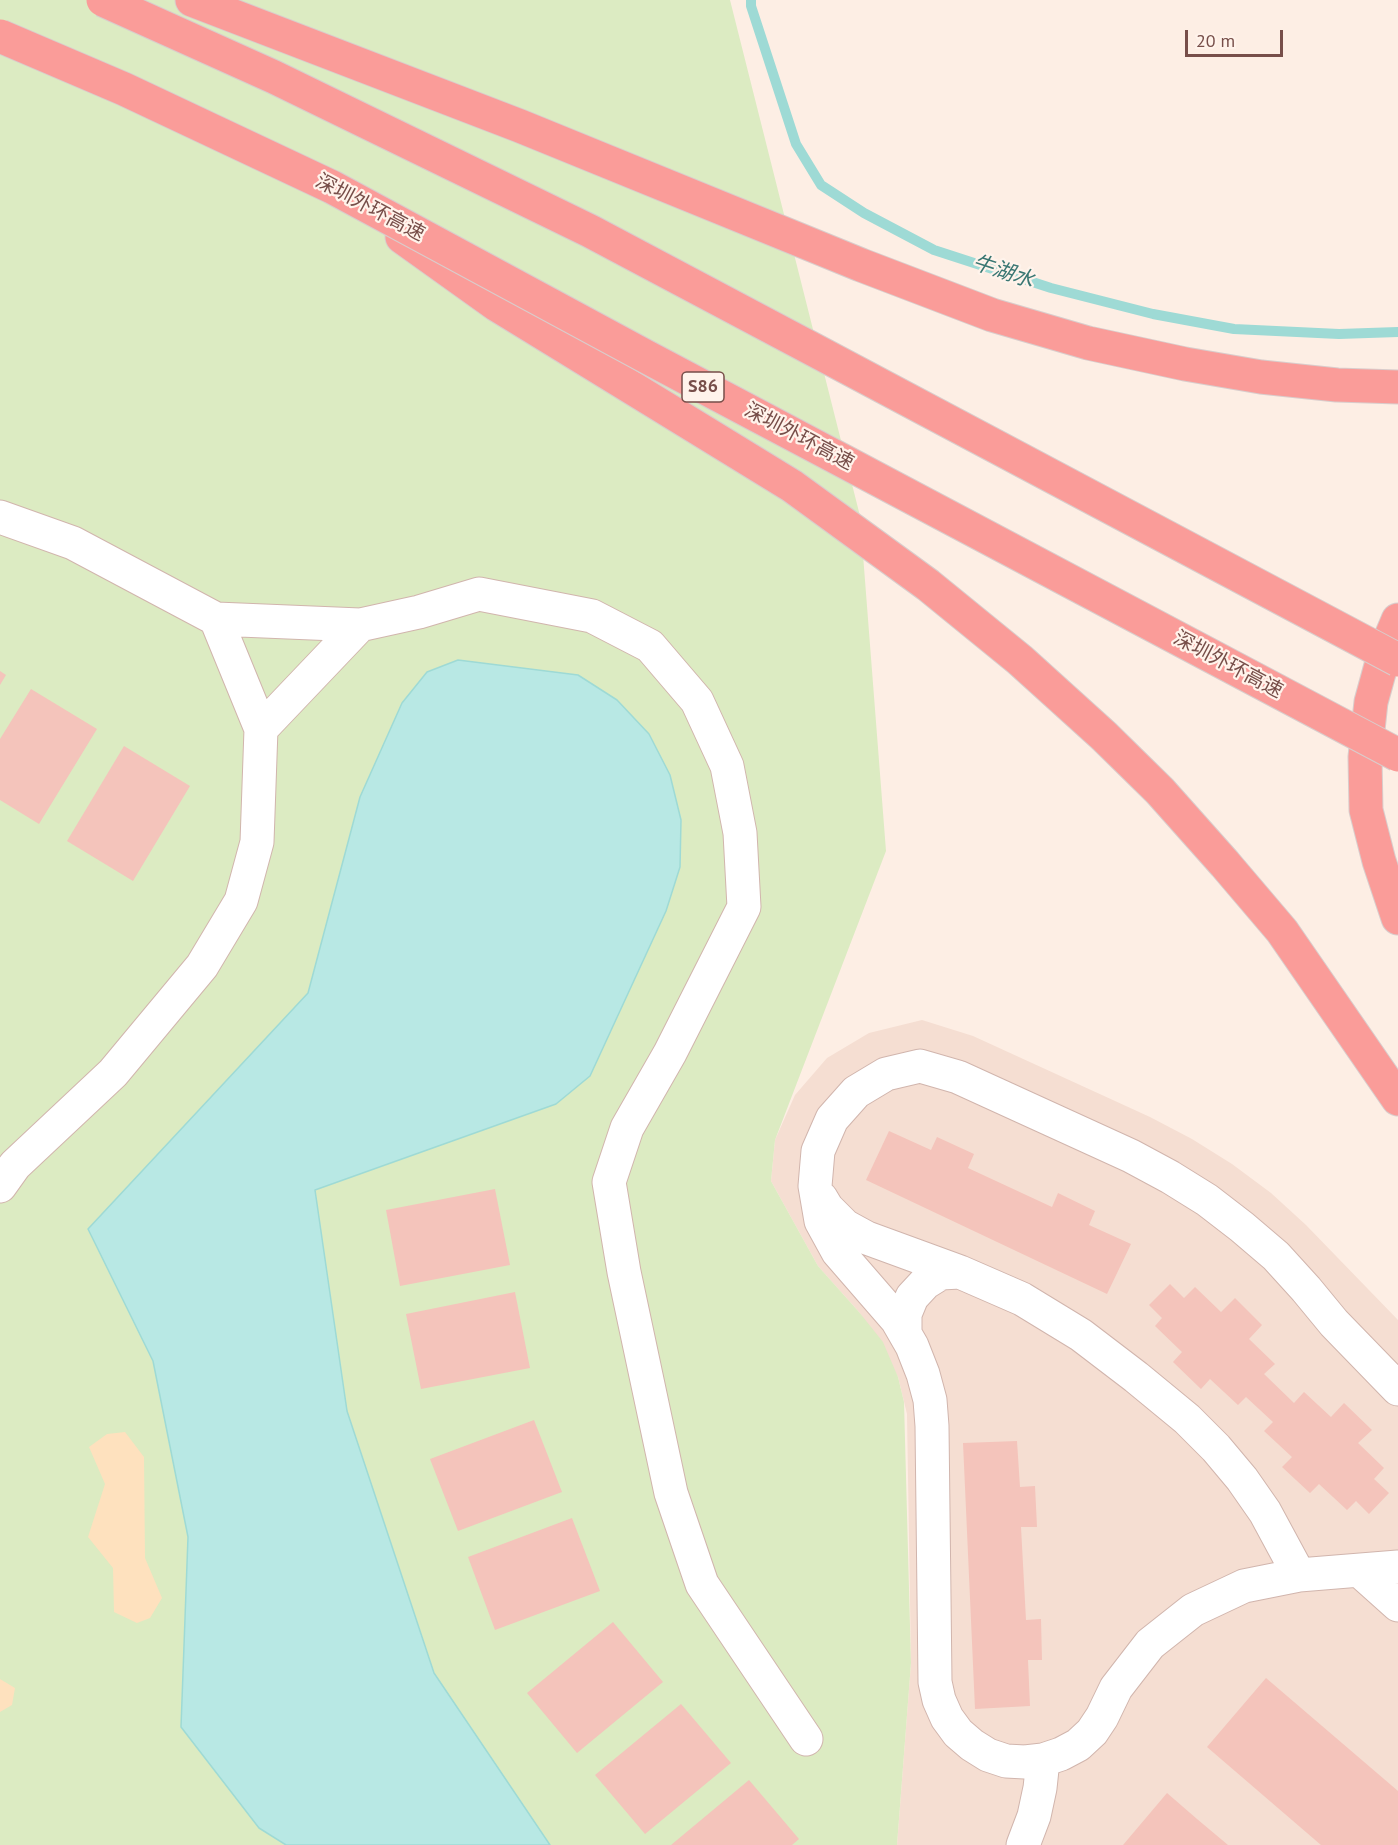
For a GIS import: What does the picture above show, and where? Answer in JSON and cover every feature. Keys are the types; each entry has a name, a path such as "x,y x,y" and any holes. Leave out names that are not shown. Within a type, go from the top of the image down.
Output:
{"highway":[{"path":"103,0 274,77 590,231 1398,660"},
{"path":"192,0 520,126 861,265 992,315 1088,343 1185,364 1261,377 1336,385 1398,387"},
{"name":"深圳外环高速","path":"0,36 124,88 332,187 1398,755"},
{"path":"332,187 497,305 792,486 928,585 1020,660 1104,736 1160,791 1282,932 1398,1099"},
{"path":"1398,620 1385,651 1371,702 1365,756 1366,810 1379,861 1398,918"}],"street":[{"path":"0,517 73,543 216,619 360,625 418,612 478,594 592,616 650,646 697,701 727,766 740,832 744,907 670,1053 627,1128 609,1182 624,1272 671,1493 702,1584 806,1739"},
{"path":"0,1186 15,1165 113,1073 202,966 241,901 257,842 261,729 216,619"},
{"path":"261,729 360,625"},
{"path":"1398,1389 1334,1323 1276,1256 1207,1200 1131,1156 958,1077 920,1066 886,1074 856,1092 832,1119 818,1151 814,1186 821,1221 838,1252 897,1320 912,1346 930,1400 935,1682 939,1700 947,1718 958,1733 972,1745 988,1755 1006,1761 1043,1760 1061,1754 1078,1745 1092,1732 1116,1688 1150,1644 1194,1610 1244,1586 1299,1575 1398,1567"},
{"path":"814,1186 827,1208 844,1226 867,1238 960,1272 1022,1299 1082,1335 1187,1419 1242,1479 1265,1512 1299,1575"},
{"path":"905,1334 905,1314 912,1297 925,1283 941,1273 960,1272"},
{"path":"1360,1571 1398,1605"},
{"path":"1023,1845 1034,1816 1043,1760"}],"shaded area":[{"path":"922,1020 973,1036 1150,1117 1232,1164 1271,1193 1306,1225 1398,1320 1398,1845 897,1845 911,1663 907,1414 898,1377 859,1312 818,1266 771,1181 775,1140 795,1095 827,1058 869,1033"}],"green space":[{"path":"0,0 730,0 860,516 886,851 775,1140 771,1181 818,1266 883,1342 898,1377 904,1402 911,1663 897,1845 0,1845"}],"sand":[{"path":"125,1432 144,1457 145,1558 162,1598 150,1618 137,1623 114,1612 113,1568 88,1537 105,1484 89,1447 107,1434"},
{"path":"0,1679 15,1688 12,1705 0,1712"}],"water":[{"path":"458,660 578,675 617,700 649,734 670,775 681,820 680,867 666,911 590,1076 556,1104 315,1190 347,1411 434,1673 550,1845 286,1845 259,1828 181,1727 188,1537 153,1361 88,1229 308,993 360,797 402,703 427,672"}],"building":[{"path":"0,671 6,675 0,685"},
{"path":"31,689 97,729 39,824 0,800 0,739"},
{"path":"124,746 190,786 133,881 67,841"},
{"path":"889,1131 931,1150 937,1137 974,1154 968,1168 1052,1207 1058,1193 1095,1211 1089,1225 1131,1244 1107,1294 866,1180"},
{"path":"495,1189 510,1265 400,1286 386,1210"},
{"path":"1170,1284 1184,1298 1195,1287 1221,1312 1235,1298 1262,1325 1249,1339 1275,1364 1264,1374 1294,1403 1304,1392 1331,1417 1344,1403 1372,1430 1358,1443 1384,1468 1374,1479 1389,1493 1369,1514 1356,1501 1347,1510 1319,1484 1310,1493 1282,1467 1292,1457 1264,1431 1273,1422 1246,1397 1238,1405 1210,1379 1201,1389 1173,1362 1182,1352 1155,1326 1162,1318 1149,1305"},
{"path":"515,1292 530,1368 421,1389 406,1314"},
{"path":"534,1420 562,1492 458,1531 430,1459"},
{"path":"1017,1441 1020,1487 1035,1486 1037,1527 1021,1527 1026,1620 1041,1619 1042,1660 1028,1660 1030,1706 975,1709 963,1443"},
{"path":"572,1518 600,1591 495,1630 468,1557"},
{"path":"613,1622 663,1682 577,1753 527,1693"},
{"path":"1266,1678 1398,1791 1398,1845 1321,1845 1207,1747"},
{"path":"681,1704 731,1763 645,1834 595,1775"},
{"path":"749,1780 799,1839 792,1845 671,1845"},
{"path":"1167,1793 1197,1819 1228,1845 1123,1845"}],"waterway":[{"name":"牛湖水","path":"751,0 796,144 821,185 864,213 934,250 1051,288 1153,314 1234,329 1339,334 1398,332"}]}
